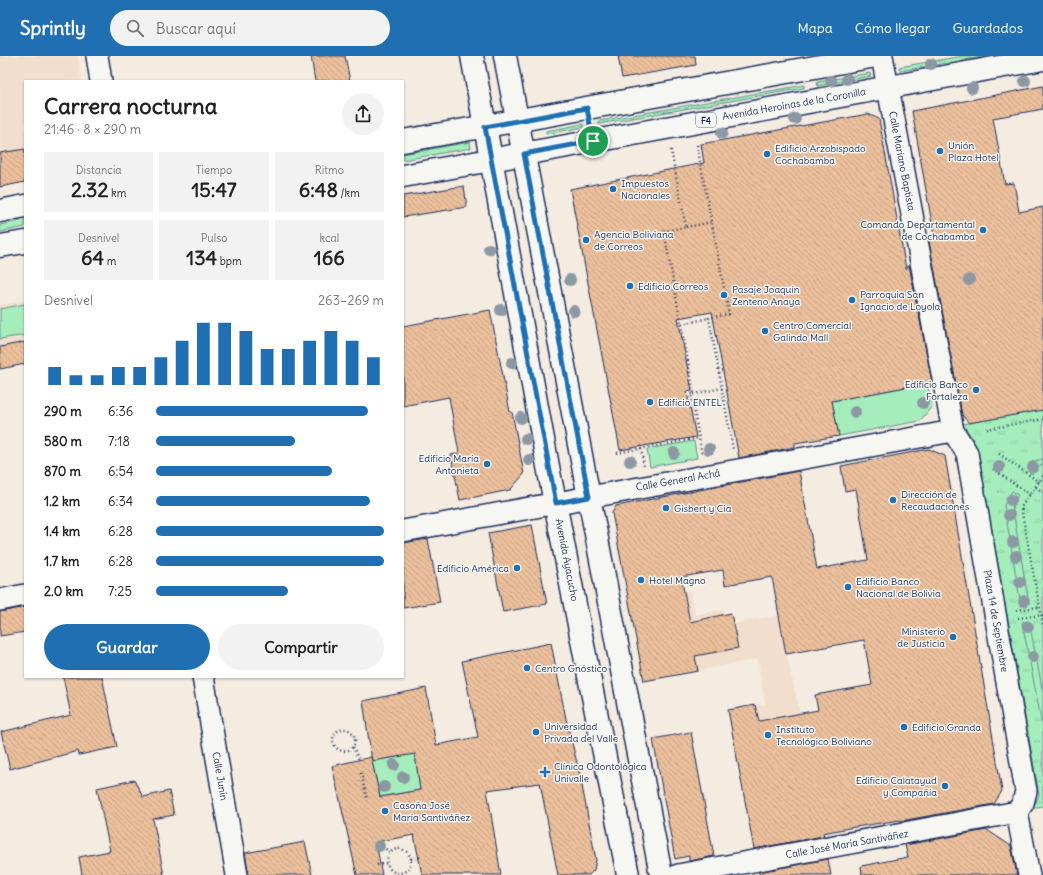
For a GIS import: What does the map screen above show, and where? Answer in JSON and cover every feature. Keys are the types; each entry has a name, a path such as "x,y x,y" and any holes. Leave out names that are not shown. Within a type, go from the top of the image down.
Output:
{"main road":[{"name":"Avenida Ayacucho","path":"472,56 628,875"},
{"path":"505,56 589,497 591,515 661,875"},
{"path":"404,141 876,56"},
{"name":"Avenida Heroínas de la Coronilla","path":"404,176 1042,58"},
{"path":"808,68 813,101"},
{"path":"587,108 593,141"},
{"path":"0,211 24,206"},
{"path":"0,246 24,242"}],"street":[{"path":"97,56 101,80"},
{"name":"Calle Mariano Baptista","path":"882,56 953,431"},
{"name":"Calle General Achá","path":"404,531 953,431"},
{"name":"Plaza 14 de Septiembre","path":"953,431 966,453 1026,791 1023,803 1017,812"},
{"path":"0,600 24,595"},
{"name":"Calle Junín","path":"203,678 237,875"},
{"path":"1017,812 1029,875"},
{"name":"Calle José María Santiváñez","path":"678,875 1017,812"}],"path":[{"path":"682,324 729,314 700,164"},
{"path":"674,169 686,226"},
{"path":"694,394 664,230 712,222"},
{"path":"708,318 734,450"},
{"path":"617,453 699,438 691,394 722,388"},
{"path":"987,429 1043,420"},
{"path":"641,449 645,473"},
{"path":"999,454 1039,482"},
{"path":"993,469 1030,495"},
{"path":"1043,476 1021,507 1043,626"},
{"path":"1036,487 1043,492"},
{"path":"1038,601 1043,600"},
{"path":"1017,610 1039,607"},
{"path":"1018,618 1042,615"},
{"path":"353,747 350,750 343,751 336,748 333,742 334,735 339,730 347,729 350,731 355,740 353,747 359,760"},
{"path":"362,773 368,800"},
{"path":"376,842 391,853"},
{"path":"397,849 407,852 411,859 410,866 406,871 395,873 389,867 389,856 397,849"},
{"path":"411,859 421,857"},
{"path":"377,866 388,863"}],"shaded area":[{"path":"0,56 77,56 82,80 24,80 24,182 0,187"},
{"path":"24,301 24,364 0,369 0,305"},
{"path":"690,590 695,615 723,610 724,615 733,624 779,615 786,654 800,713 808,759 754,846 728,710 765,704 758,659 644,681 629,602"}],"green space":[{"path":"963,56 988,56 900,71 899,67"},
{"path":"870,73 871,76 818,86 817,82"},
{"path":"804,85 804,88 599,124 599,121"},
{"path":"583,124 584,127 546,134 546,131"},
{"path":"470,142 471,148 404,160 404,154"},
{"path":"24,220 24,227 0,232 0,225"},
{"path":"24,304 24,335 0,339 0,309"},
{"path":"927,383 932,406 920,421 839,436 832,401"},
{"path":"1043,410 1043,806 1032,808 1039,795 978,451 972,437 962,424"},
{"path":"694,441 697,458 650,467 647,449"},
{"path":"1043,459 1043,465 1037,466 1032,474 1028,471 1035,461"},
{"path":"1012,491 1018,495 1012,505 1029,604 1021,606 1004,505"},
{"path":"1029,621 1043,693 1043,725 1022,622"},
{"path":"415,754 420,790 380,797 372,761"}],"building":[{"path":"311,56 345,56 350,80 315,80"},
{"path":"618,56 695,56 696,65 622,78"},
{"path":"1043,86 1043,109 993,118 1005,184 1014,183 1019,212 1043,207 1043,410 969,423 962,415 929,241 934,235 912,111"},
{"path":"868,114 879,119 906,269 909,265 932,382 832,401 839,436 795,443 795,447 739,458 712,312 678,318 692,391 687,392 696,437 620,450 570,189 704,163 701,144"},
{"path":"24,149 24,182 0,187 0,153"},
{"path":"464,186 467,207 404,217 404,196"},
{"path":"490,310 524,474 510,490 460,500 451,455 459,453 449,397 404,406 404,326"},
{"path":"24,342 24,364 0,369 0,347"},
{"path":"929,449 945,456 1002,791 994,804 901,821 849,828 823,833 824,836 754,849 728,710 755,705 759,721 818,710 815,695 872,685 864,640 786,654 772,577 725,585 723,570 681,577 690,622 731,613 738,648 695,656 698,671 644,681 612,513 616,506 799,471 817,569 868,560 856,489 845,491 841,466"},
{"name":"Edificio América","path":"532,525 547,604 503,612 488,533"},
{"path":"428,539 440,602 404,608 404,543"},
{"path":"24,607 24,632 0,636 0,612"},
{"path":"551,643 566,719 580,775 596,860 594,870 589,875 558,875 540,783 487,790 501,875 422,875 414,835 376,842 382,875 357,875 332,766 371,757 372,761 363,701 426,688 436,745 478,737 462,661","holes":["415,754 420,790 380,797 372,761"]},
{"path":"63,678 102,678 117,747 79,755 78,751 10,769 1,732 71,715"},
{"path":"691,732 714,856 689,861 689,856 675,859 653,739"},
{"path":"134,780 143,797 169,791 174,815 153,819 164,875 82,875 79,857 110,851 97,788"},
{"path":"987,830 1011,846 1017,875 862,875 861,866 908,857 905,845"},
{"path":"305,842 312,875 249,875 245,853"},
{"path":"828,859 831,875 759,875 759,872"}],"place":[{"name":"Unión Plaza Hotel","path":"940,151"},
{"name":"Edificio Arzobispado Cochabamba","path":"767,154"},
{"name":"Impuestos Nacionales","path":"613,189"},
{"name":"Comando Departamental de Cochabamba","path":"983,230"},
{"name":"Agencia Boliviana de Correos","path":"586,240"},
{"name":"Edificio Correos","path":"630,286"},
{"name":"Pasaje Joaquín Zenteno Anaya","path":"724,295"},
{"name":"Parroquia San Ignacio de Loyola","path":"852,300"},
{"name":"Centro Comercial Galindo Mall","path":"765,331"},
{"name":"Edificio Banco Fortaleza","path":"976,390"},
{"name":"Edificio ENTEL","path":"650,402"},
{"name":"Edificio María Antonieta","path":"487,464"},
{"name":"Dirección de Recaudaciones","path":"893,500"},
{"name":"Gisbert y Cia","path":"666,508"},
{"name":"Edificio América","path":"517,568"},
{"name":"Hotel Magno","path":"641,580"},
{"name":"Edificio Banco Nacional de Bolivia","path":"848,587"},
{"name":"Ministerio de Justicia","path":"953,637"},
{"name":"Centro Gnóstico","path":"527,668"},
{"name":"Edificio Granda","path":"904,727"},
{"name":"Universidad Privada del Valle","path":"536,732"},
{"name":"Instituto Tecnológico Boliviano","path":"768,735"},
{"name":"Clínica Odontológica Univalle","path":"545,772"},
{"name":"Edificio Calatayud y Compañía","path":"945,786"},
{"name":"Casoña José María Santiváñez","path":"385,811"}],"route":[{"path":"587,108 593,141 524,154 589,497 556,503 485,127 587,108"}]}
